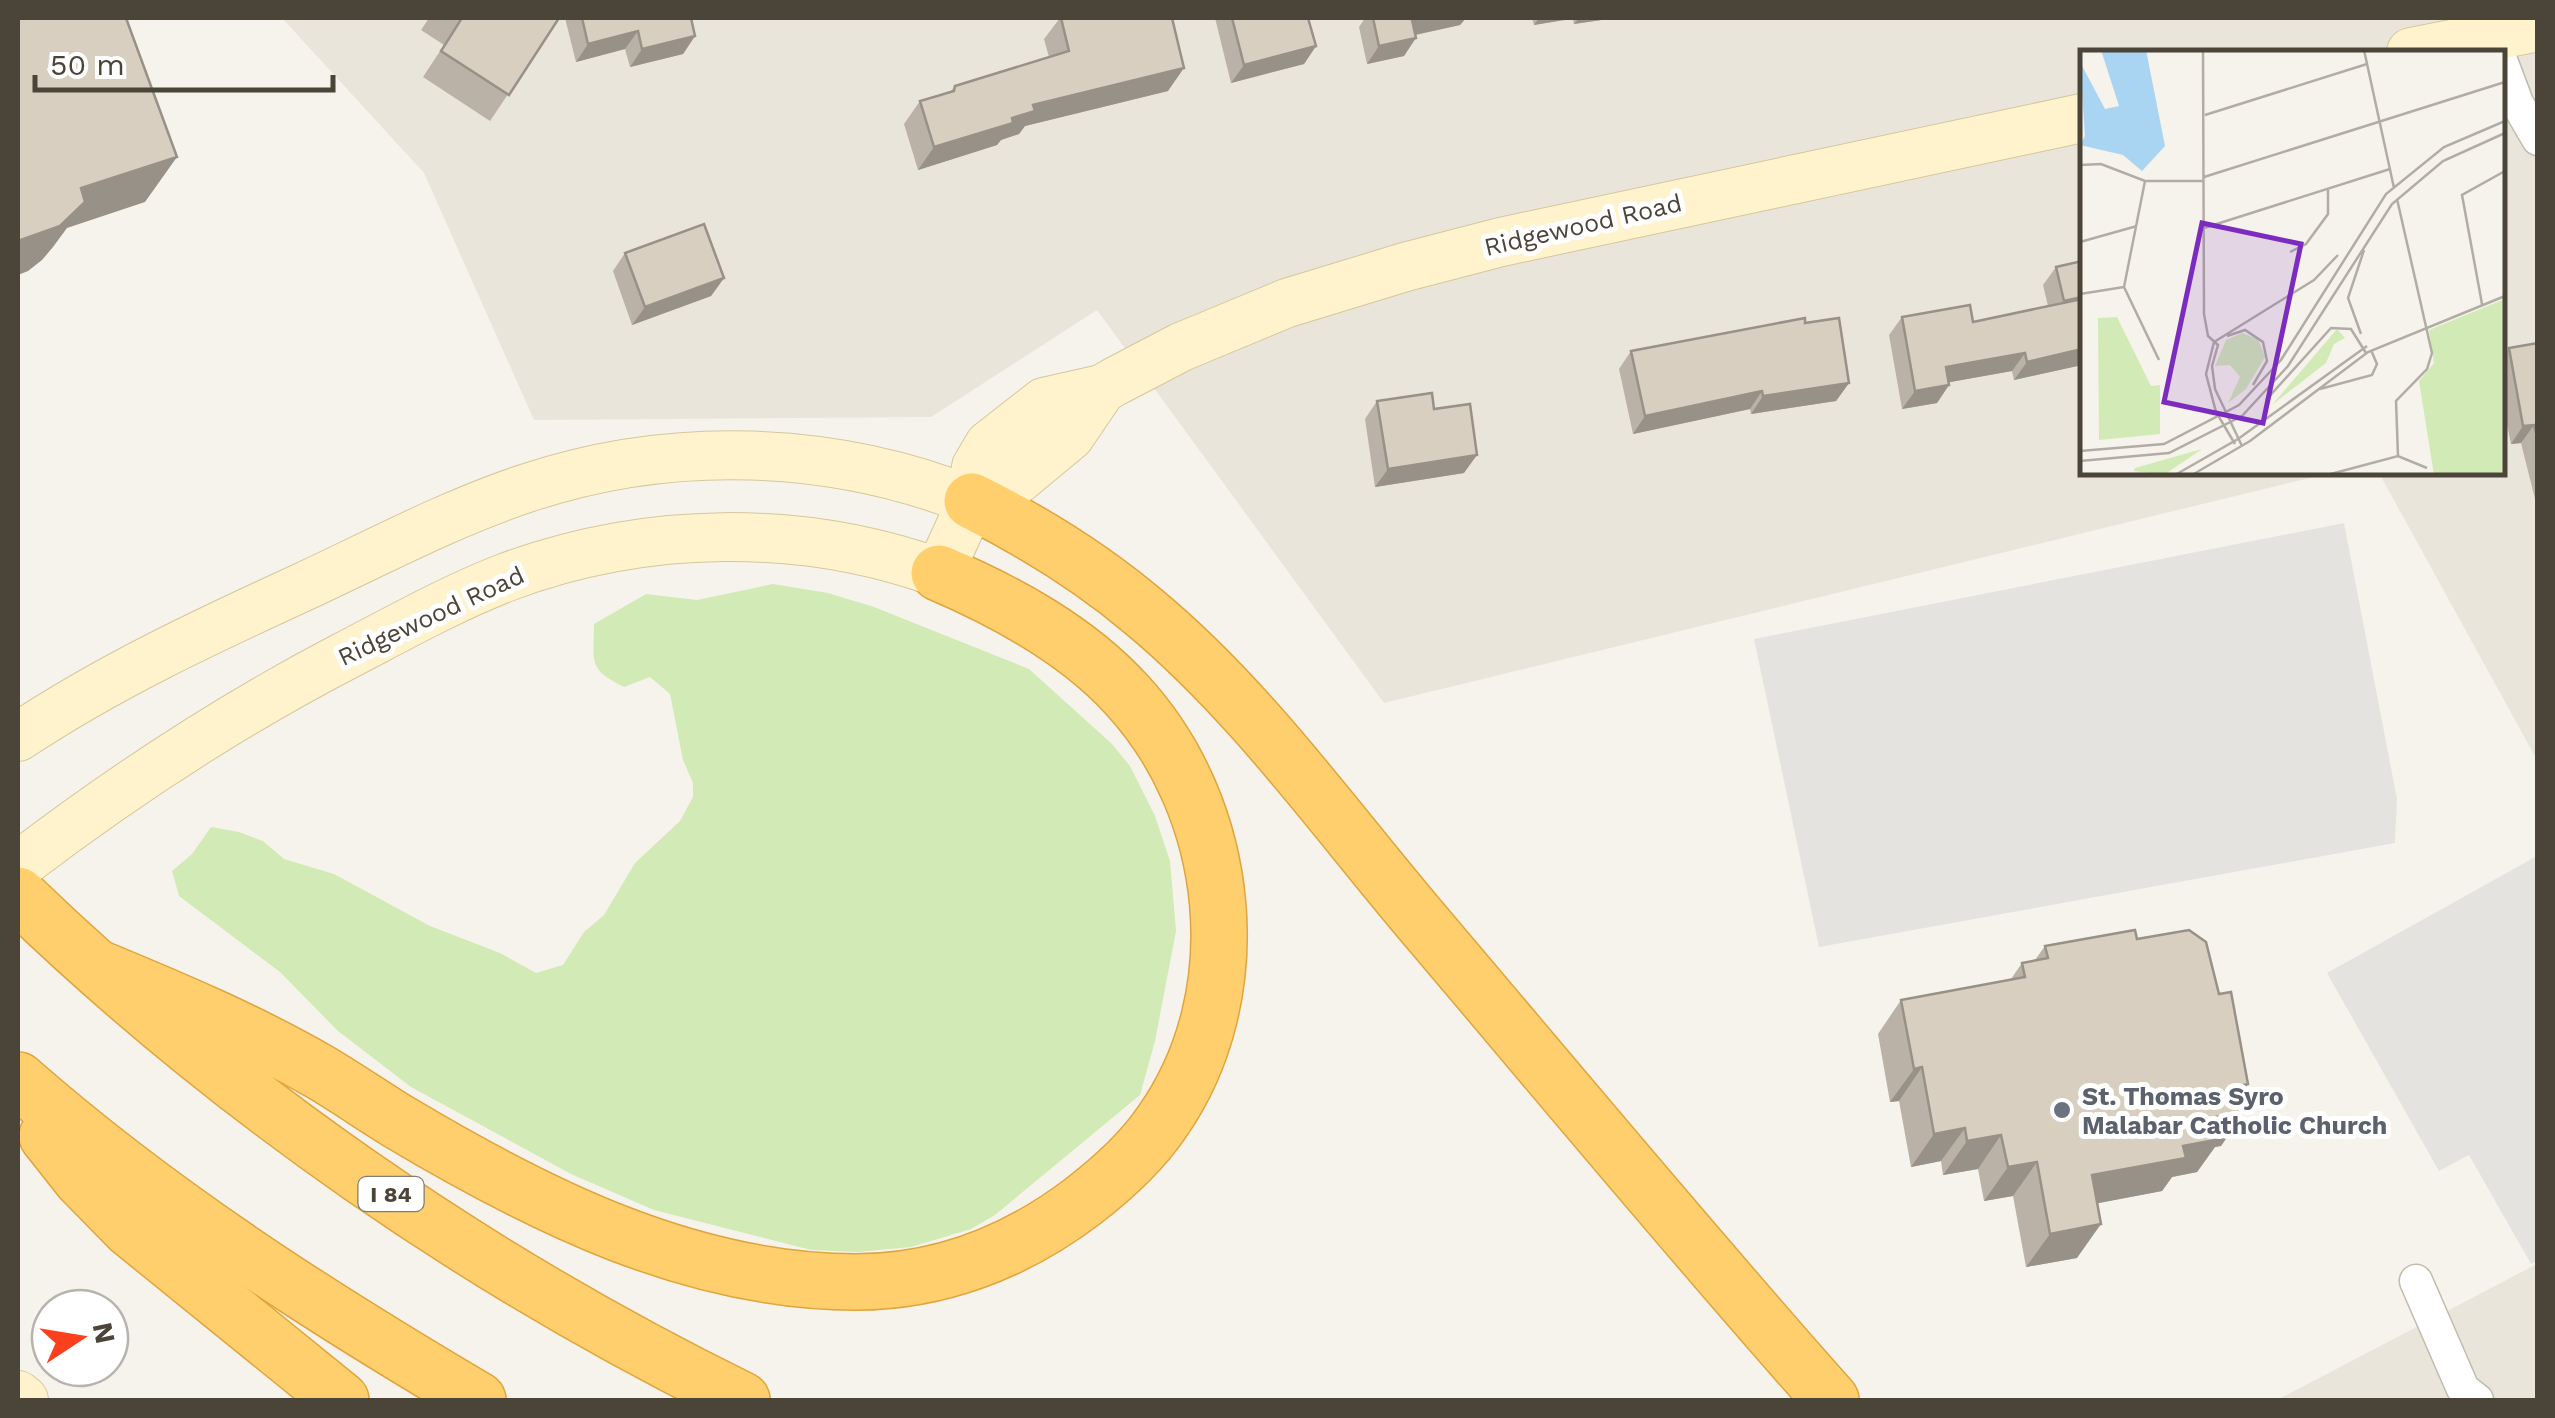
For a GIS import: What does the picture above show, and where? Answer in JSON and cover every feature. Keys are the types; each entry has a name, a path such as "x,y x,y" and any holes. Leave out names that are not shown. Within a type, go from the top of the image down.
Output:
{"highway":[{"path":"972,502 1030,533 1122,594 1211,675 1831,1400"},
{"path":"84,956 264,1042 468,1161 540,1198 661,1250 754,1274 858,1282 922,1276 1006,1249 1061,1217 1110,1179 1149,1140 1176,1100 1196,1056 1211,1002 1219,938 1218,889 1204,827 1185,781 1130,698 1094,665 1039,625 987,594 939,573"},
{"name":"I 84","path":"18,895 84,956 261,1102 447,1232 578,1312 742,1400"},
{"path":"18,1080 108,1156 190,1217 342,1318 478,1400"},
{"path":"18,1092 62,1157 130,1229 341,1400"}],"main road":[{"path":"2439,50 2508,45"},
{"name":"Ridgewood Road","path":"18,866 159,765 259,702 462,596 554,562 673,539 762,538 858,549 939,573 972,502 976,466 989,445 1044,402 1102,389 1154,360 1248,319 1405,267 1583,224 2080,118"},
{"path":"18,737 80,698 234,619 501,497 566,477 667,460 780,457 884,472 972,502"},
{"path":"18,1395 24,1400"}],"street":[{"path":"2508,45 2517,103 2538,139"},
{"path":"2416,1282 2463,1389 2477,1400"}],"shaded area":[{"path":"282,18 2537,18 2537,760 2380,475 2505,475 2505,50 2080,50 2080,475 2322,475 1384,703 1097,310 931,417 534,420 424,173"},
{"path":"2344,523 2397,799 2395,843 1819,947 1754,639"},
{"path":"2537,856 2538,1260 2531,1264 2469,1155 2439,1171 2327,973"},
{"path":"2537,1264 2537,1400 2277,1400"}],"green space":[{"path":"773,584 828,593 874,607 1029,669 1112,744 1130,766 1155,816 1170,861 1176,931 1155,1041 1140,1095 995,1215 971,1229 911,1247 858,1252 811,1250 654,1210 571,1174 411,1087 338,1031 280,972 179,896 172,871 192,854 211,827 239,832 263,841 284,859 334,874 430,926 500,953 536,973 563,965 584,932 604,915 635,863 680,821 693,797 693,783 683,760 670,694 650,677 624,687 604,675 595,663 594,624 646,594 697,600"}],"building":[{"path":"18,18 126,18 177,157 81,188 85,202 60,226 18,241"},
{"path":"462,18 559,18 509,95 441,51"},
{"path":"582,18 691,18 695,36 642,49 638,31 588,44"},
{"path":"1061,18 1172,18 1184,68 1033,105 1035,111 1012,118 1013,123 934,147 920,101 954,91 955,86 1069,51"},
{"path":"1232,18 1308,18 1316,46 1244,65"},
{"path":"1373,18 1425,18 1412,20 1416,38 1379,46"},
{"path":"704,224 724,278 645,307 625,253"},
{"path":"2080,261 2080,297 2064,301 2056,267"},
{"path":"2080,299 2080,349 2027,362 2025,353 1946,367 1949,385 1915,391 1902,317 1970,305 1973,322"},
{"path":"1805,318 1805,323 1839,318 1849,383 1763,396 1762,391 1645,416 1631,351"},
{"path":"2538,343 2538,440 2534,425 2523,426 2509,348"},
{"path":"1432,393 1434,409 1470,404 1477,455 1388,469 1377,401"},
{"name":"St. Thomas Syro Malabar Catholic Church","path":"2135,930 2137,939 2189,930 2206,942 2219,994 2231,992 2248,1084 2239,1086 2244,1112 2216,1117 2220,1139 2183,1146 2186,1158 2092,1175 2101,1224 2050,1234 2037,1162 2008,1167 2001,1135 1967,1141 1965,1128 1934,1134 1922,1067 1914,1069 1901,1000 2025,977 2022,963 2048,958 2045,946"}],"place":[{"name":"St. Thomas Syro Malabar Catholic Church","path":"2062,1110"}]}
